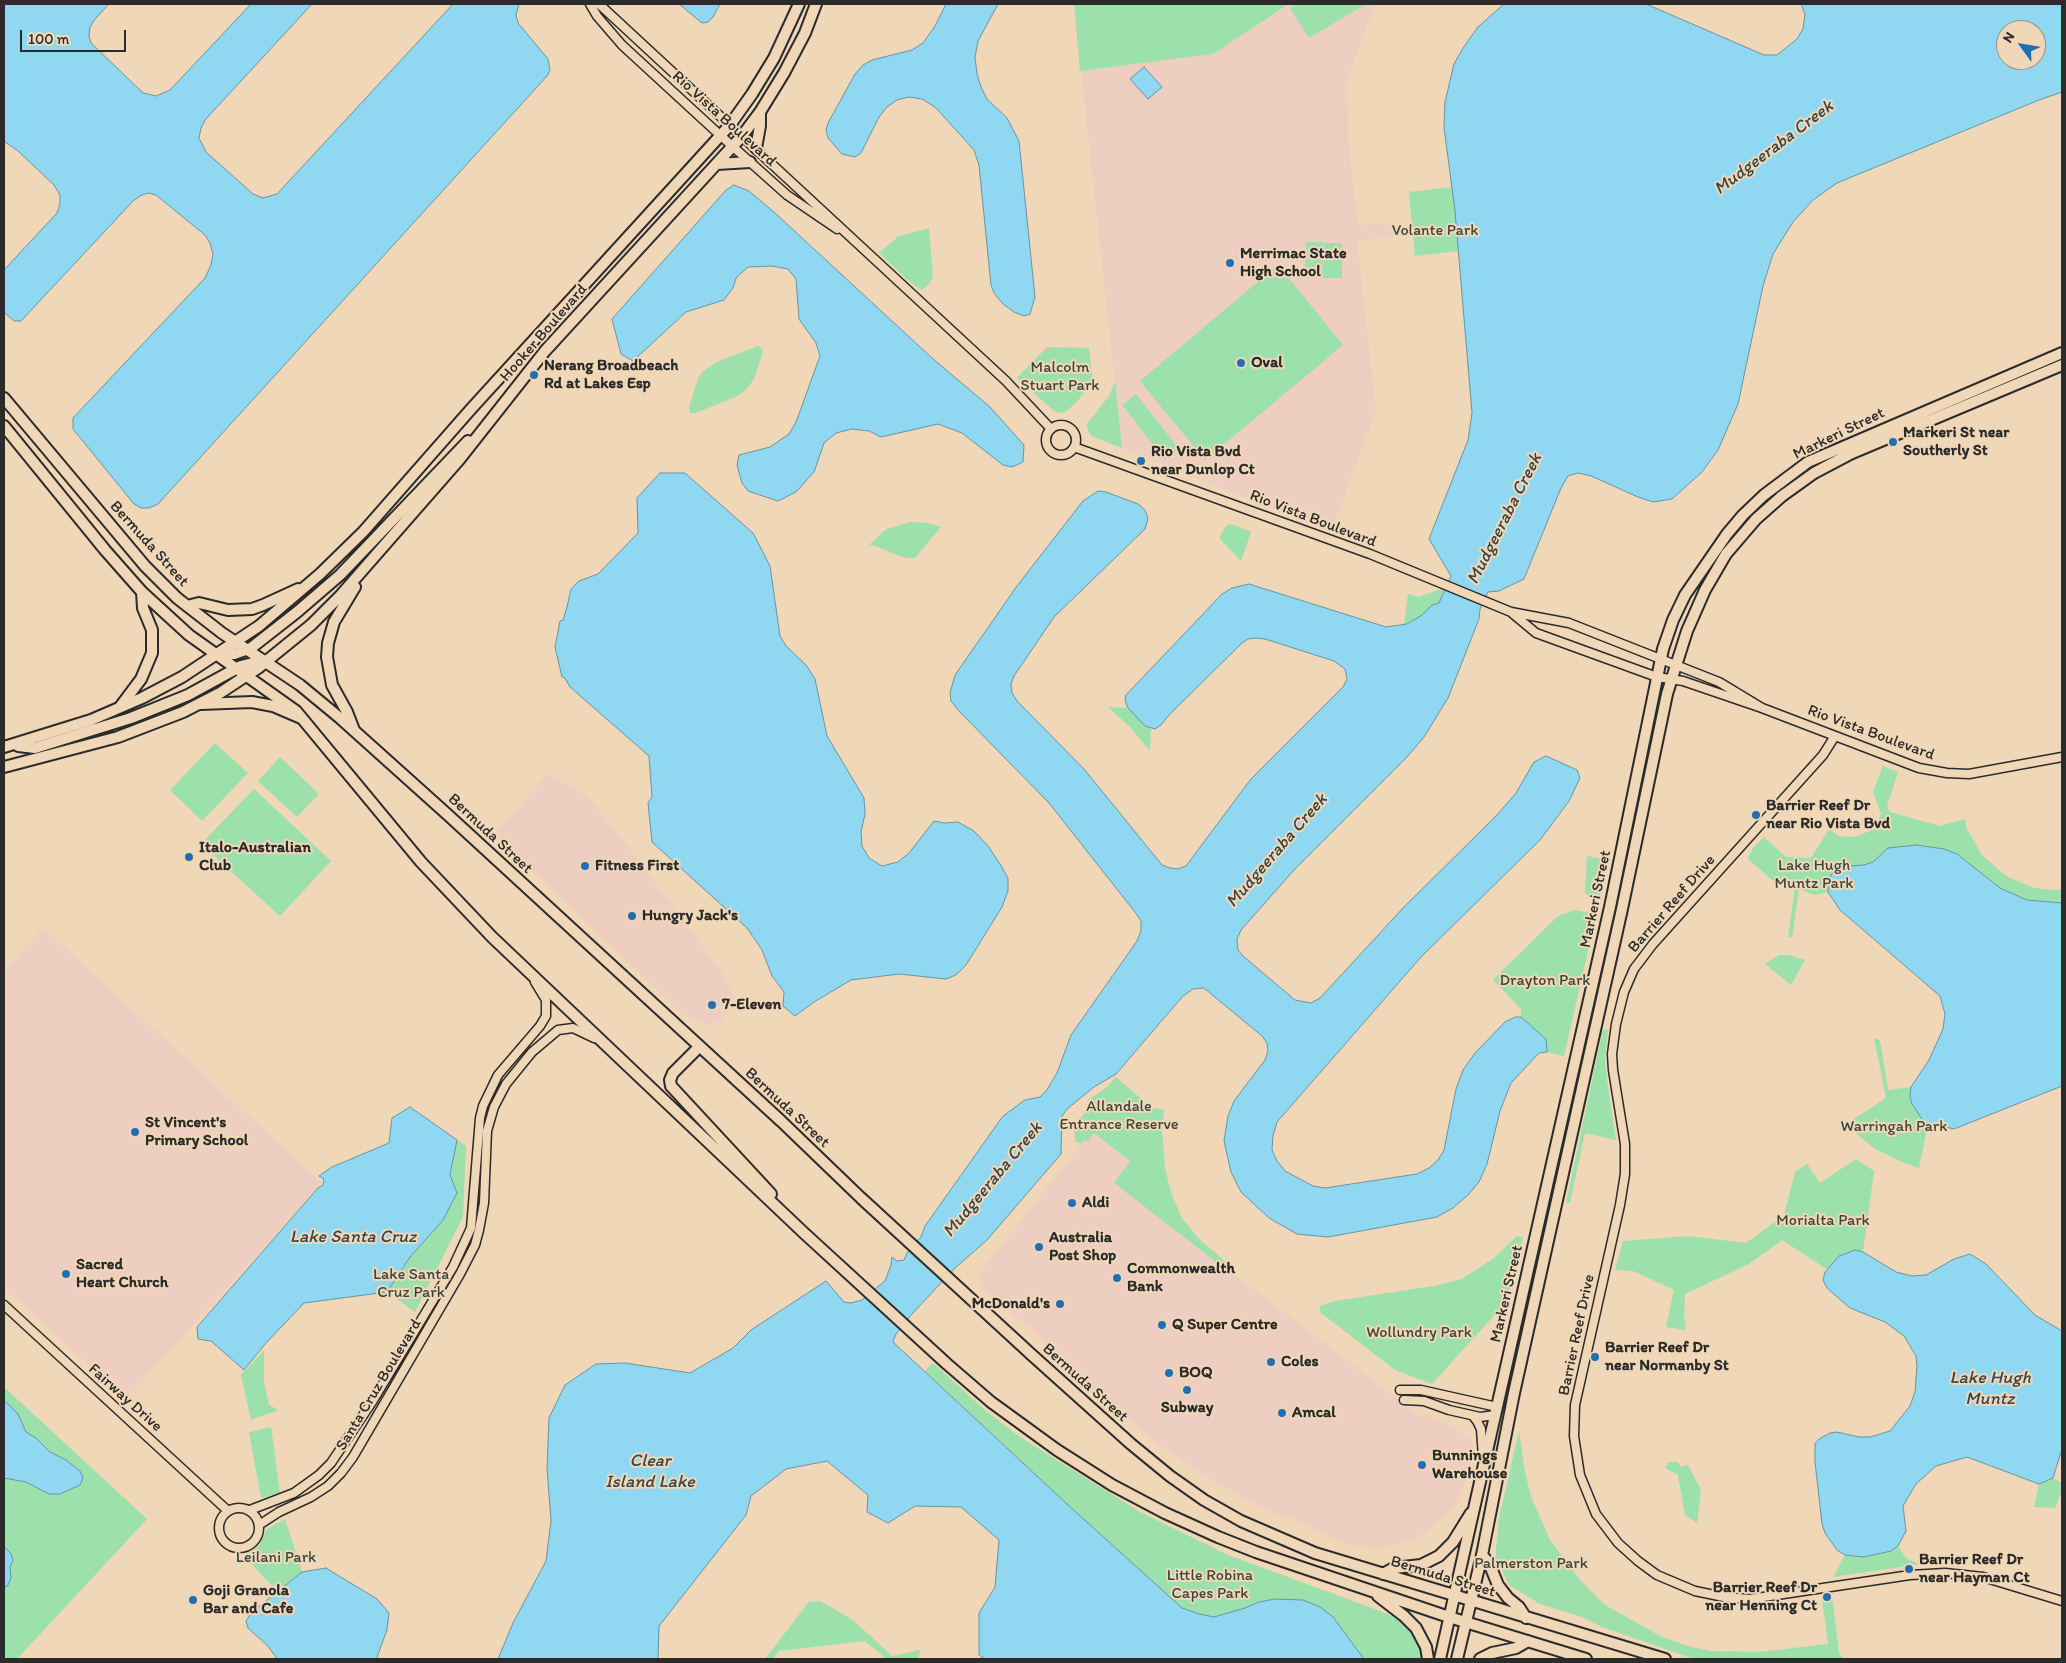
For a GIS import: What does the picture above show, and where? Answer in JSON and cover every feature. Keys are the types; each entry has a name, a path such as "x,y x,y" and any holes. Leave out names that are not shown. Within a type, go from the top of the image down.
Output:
{"main road":[{"name":"Hooker Boulevard","path":"7,746 62,730 119,708 182,677 236,642 313,582 368,526 560,311 730,125 774,58 799,4"},
{"name":"Hooker Boulevard","path":"4,767 118,737 167,719 199,704 247,675 311,625 459,460 531,367 742,136 760,112 795,54 816,4"},
{"path":"756,148 760,126 760,112"},
{"path":"717,164 750,162"},
{"path":"560,311 573,321"},
{"name":"Markeri Street","path":"1440,1659 1610,907 1661,659 1673,620 1699,572 1727,534 1764,495 1808,462 2062,353"},
{"name":"Markeri Street","path":"1457,1659 1482,1555 1510,1410 1671,680 1687,631 1704,590 1726,554 1756,519 1782,496 1814,473 1850,454 2062,365"},
{"name":"Bermuda Street","path":"4,398 145,566 187,606 313,695 454,821 781,1121 953,1283 1130,1444 1185,1488 1223,1511 1280,1539 1324,1556 1665,1659"},
{"path":"218,655 234,654 248,649 286,622 334,580 494,416"},
{"path":"4,426 105,550 142,592 178,625 288,704 304,719 427,870 457,903 804,1233 990,1402 1082,1466 1138,1499 1192,1526 1256,1552 1374,1592 1586,1659"},
{"path":"354,732 347,712 336,695 329,677 328,643 332,625 338,613 374,557"},
{"path":"187,606 199,603 228,610 252,609 313,582"},
{"path":"119,708 141,680 152,653 152,630 143,608 142,592"},
{"path":"7,746 35,748 132,718 188,695 237,668 266,661"},
{"path":"199,704 252,702 273,706 304,719"},
{"path":"699,1047 672,1073 670,1080 673,1089 749,1169 804,1233"},
{"path":"1496,1411 1510,1410"},
{"path":"1383,1574 1394,1568 1421,1565 1439,1556 1453,1542 1473,1510"},
{"path":"1482,1555 1489,1563 1498,1585 1508,1598 1519,1606 1526,1618"},
{"path":"1374,1592 1416,1628 1426,1647 1428,1659"},
{"path":"1480,1659 1492,1653 1516,1648 1528,1641"}],"street":[{"name":"Rio Vista Boulevard","path":"590,4 597,16 622,45 720,136 787,195 853,240"},
{"name":"Rio Vista Boulevard","path":"599,4 1006,381 1051,429"},
{"path":"1060,425 1070,428 1076,436 1074,447 1066,454 1055,453 1050,450 1046,439 1051,429 1060,425"},
{"name":"Rio Vista Boulevard","path":"1074,447 1232,503 1511,612 1568,624 1676,664 1719,682 1762,708"},
{"name":"Rio Vista Boulevard","path":"1511,612 1536,633 1657,677 1683,681 1762,708 1919,768 1947,773 1983,773 2062,757"},
{"name":"Barrier Reef Drive","path":"1835,736 1823,755 1652,944 1634,969 1624,992 1616,1024 1612,1054 1625,1144 1625,1174 1620,1205 1575,1405 1574,1436 1580,1475 1596,1514 1618,1543 1657,1575 1694,1592 1724,1598 1750,1599 1910,1575 1946,1572 1983,1577 2062,1601"},
{"name":"Santa Cruz Boulevard","path":"250,1510 294,1493 319,1475 331,1463 372,1402 453,1267 471,1228 480,1118 488,1094 498,1075 540,1026 546,1014 544,997 529,973"},
{"path":"515,1054 527,1046 548,1025 552,1028 550,1036"},
{"name":"Santa Cruz Boulevard","path":"259,1525 279,1512 311,1498 328,1486 341,1473 353,1457 460,1274 475,1245 482,1216 487,1131 498,1098 518,1068 558,1030 572,1027 606,1044"},
{"path":"488,1094 498,1098"},
{"name":"Fairway Drive","path":"4,1305 228,1511"},
{"path":"1400,1390 1417,1389 1453,1397 1496,1411"},
{"path":"1453,1397 1455,1405 1462,1413"},
{"path":"1404,1400 1424,1401 1462,1413 1483,1417 1496,1411"},
{"path":"1471,1415 1478,1420 1481,1429 1484,1466"},
{"path":"239,1508 250,1510 256,1517 259,1525 258,1535 251,1543 241,1548 230,1545 223,1538 220,1530 222,1519 228,1511 239,1508"}],"shaded area":[{"name":"Merrimac State High School","path":"1292,4 1375,4 1347,80 1348,139 1358,225 1393,223 1394,237 1357,241 1376,411 1331,532 1122,448 1081,71 1213,54"},
{"path":"548,774 589,798 636,857 721,972 732,989 734,998 733,1006 719,1022 705,1025 683,1015 494,834"},
{"name":"St Vincent's Primary School","path":"43,928 322,1183 126,1399 4,1288 4,970"},
{"name":"Q Super Centre","path":"1094,1133 1130,1161 1114,1183 1415,1412 1423,1417 1428,1413 1472,1440 1474,1448 1464,1486 1458,1500 1444,1517 1417,1538 1377,1548 1349,1545 1321,1533 1293,1517 1278,1516 1200,1473 1156,1442 1067,1366 1067,1359 983,1290 980,1282 982,1279 978,1275 1085,1140"}],"green space":[{"path":"1074,4 1289,4 1213,54 1080,71"},
{"path":"1296,4 1366,4 1309,38 1290,8"},
{"name":"Volante Park","path":"1453,187 1459,251 1415,256 1409,192"},
{"path":"929,228 933,277 922,290 911,283 879,253 899,236"},
{"path":"1306,242 1323,242 1322,278 1305,278"},
{"path":"1324,243 1342,243 1342,278 1323,278"},
{"name":"Oval","path":"1278,265 1343,345 1205,460 1140,381"},
{"path":"758,346 763,352 754,379 746,390 735,397 696,413 690,413 689,407 698,379 703,371 717,362"},
{"name":"Malcolm Stuart Park","path":"1047,347 1089,348 1092,377 1077,402 1065,412 1059,413 1054,411 1017,378"},
{"path":"1115,382 1122,448 1091,436 1087,428 1087,424 1109,396"},
{"path":"1136,394 1179,449 1165,460 1122,405"},
{"path":"910,522 928,523 941,527 915,558 905,558 869,545 885,530"},
{"path":"1231,524 1251,532 1241,561 1219,538 1226,526"},
{"path":"1440,589 1444,591 1439,603 1432,605 1422,615 1404,625 1408,594 1419,597"},
{"path":"1108,707 1128,708 1145,726 1151,728 1150,751 1130,727"},
{"path":"215,743 248,773 202,821 170,790"},
{"path":"280,757 319,794 297,817 258,781"},
{"name":"Lake Hugh Muntz Park","path":"1883,766 1898,772 1887,806 1890,812 1940,826 1965,819 1966,827 1982,855 2006,876 2034,888 2062,889 2062,903 2027,900 2000,889 1957,854 1944,849 1916,845 1888,848 1873,862 1831,875 1828,892 1814,895 1799,889 1792,938 1788,937 1795,887 1772,880 1747,858 1752,849 1764,837 1786,857 1811,858 1829,829 1838,836 1854,837 1875,829 1881,814 1873,792"},
{"path":"254,789 331,861 280,916 201,844"},
{"path":"1587,856 1608,860 1601,894 1597,897 1588,896 1585,893"},
{"name":"Drayton Park","path":"1575,910 1590,913 1595,920 1564,1056 1547,1052 1547,1044 1521,1017 1521,1009 1493,980 1558,916"},
{"path":"1779,955 1789,955 1805,960 1791,985 1765,964"},
{"path":"1603,1029 1608,1030 1605,1058 1616,1140 1585,1133 1570,1203 1566,1203"},
{"name":"Warringah Park","path":"1874,1038 1880,1040 1888,1090 1911,1087 1912,1104 1928,1124 1919,1168 1875,1149 1857,1134 1848,1123 1886,1098"},
{"name":"Allandale Entrance Reserve","path":"1116,1077 1152,1108 1164,1110 1162,1129 1165,1168 1171,1193 1182,1218 1200,1240 1233,1268 1233,1275 1114,1183 1130,1161 1094,1133 1088,1141 1085,1140 1081,1144 1075,1141 1074,1124 1091,1107 1088,1100 1106,1088"},
{"name":"Lake Santa Cruz Park","path":"457,1140 466,1146 463,1217 415,1312 387,1292 410,1257 443,1220"},
{"name":"Morialta Park","path":"1856,1159 1874,1171 1863,1252 1855,1250 1844,1253 1828,1270 1782,1240 1749,1264 1685,1294 1685,1330 1666,1327 1674,1290 1633,1271 1615,1270 1623,1241 1689,1236 1746,1243 1784,1215 1795,1172 1807,1164 1820,1183"},
{"name":"Wollundry Park","path":"1517,1236 1523,1238 1506,1306 1500,1309 1432,1384 1395,1370 1320,1312 1320,1306 1335,1301 1434,1286 1462,1279 1494,1258"},
{"path":"264,1350 264,1382 269,1405 278,1410 251,1420 241,1375"},
{"name":"Little Robina Capes Park","path":"933,1363 986,1411 1020,1437 1140,1512 1228,1555 1399,1619 1412,1630 1419,1643 1423,1659 1364,1659 1333,1617 1303,1600 1275,1599 1259,1602 1214,1617 1182,1608 1067,1504 925,1371"},
{"path":"4,1387 147,1519 17,1659 4,1659"},
{"path":"271,1427 280,1493 261,1498 249,1432"},
{"name":"Palmerston Park","path":"1519,1431 1531,1497 1550,1540 1581,1581 1605,1605 1662,1637 1688,1646 1710,1651 1759,1652 1828,1644 1822,1599 1832,1597 1839,1653 1844,1659 1694,1659 1602,1627 1582,1617 1540,1604 1509,1585 1496,1558 1496,1548 1499,1518"},
{"path":"1668,1462 1678,1462 1681,1467 1688,1465 1701,1490 1697,1523 1685,1515 1678,1475 1665,1468"},
{"path":"2053,1478 2062,1483 2062,1495 2060,1495 2055,1508 2034,1507 2039,1484"},
{"name":"Leilani Park","path":"285,1519 302,1572 278,1592 244,1556 259,1546 267,1529"},
{"path":"1898,1546 1907,1559 1920,1564 1833,1577 1845,1555 1864,1557 1891,1551"},
{"path":"820,1601 853,1620 892,1656 920,1650 919,1657 917,1659 887,1659 865,1641 779,1651 773,1659 765,1659 809,1602"}],"water":[{"path":"4,4 109,4 90,27 89,36 91,43 143,93 156,96 170,90 251,4 312,4 205,120 201,128 199,138 206,152 253,194 263,198 277,194 453,4 519,4 516,15 518,23 548,59 550,70 547,76 158,504 149,508 141,508 134,504 73,429 73,418 205,278 211,265 213,254 210,243 205,235 156,195 149,193 134,200 21,321 14,321 4,312 4,270 57,213 60,195 54,185 18,151 4,141"},
{"path":"679,4 720,4 713,17 708,22 702,23"},
{"path":"946,4 998,4 978,41 975,57 977,74 987,99 1007,118 1019,141 1035,297 1030,314 1024,316 1003,304 994,293 991,285 979,165 974,150 935,107 922,99 909,97 897,100 887,107 879,117 861,153 855,157 842,154 828,138 826,130 855,74 863,65 872,60 912,50 923,43 935,26"},
{"path":"1504,4 1646,4 1764,55 1777,55 1797,39 1803,29 1805,14 1801,4 2062,4 2062,92 1837,183 1813,200 1793,222 1773,254 1763,286 1738,404 1718,450 1702,472 1672,499 1653,502 1591,476 1578,473 1568,476 1561,488 1524,579 1499,591 1488,592 1448,698 1424,737 1407,757 1294,870 1241,930 1237,939 1238,950 1243,956 1295,1000 1311,1003 1320,998 1404,907 1497,815 1516,793 1534,762 1546,756 1577,770 1580,778 1569,801 1540,840 1421,957 1277,1122 1273,1136 1272,1150 1277,1161 1285,1171 1313,1186 1325,1188 1417,1174 1429,1168 1438,1160 1444,1150 1456,1089 1463,1070 1475,1053 1505,1022 1515,1017 1521,1017 1546,1039 1547,1052 1539,1053 1511,1083 1500,1111 1487,1164 1479,1182 1468,1195 1453,1208 1437,1217 1328,1237 1297,1234 1269,1218 1241,1192 1231,1172 1224,1141 1228,1116 1234,1101 1265,1060 1268,1051 1267,1043 1262,1036 1204,988 1193,989 1183,996 1116,1074 1094,1087 1067,1109 1062,1116 1061,1154 987,1240 955,1268 896,1334 893,1342 1182,1608 1214,1617 1259,1602 1275,1599 1303,1600 1320,1607 1333,1617 1364,1659 985,1659 979,1655 979,1613 995,1587 999,1540 961,1507 915,1506 888,1523 867,1512 868,1495 827,1461 786,1469 751,1496 746,1515 659,1626 658,1659 498,1659 513,1623 546,1561 551,1521 547,1468 549,1418 565,1385 596,1364 625,1363 690,1373 733,1348 751,1330 826,1281 844,1302 851,1303 862,1300 885,1281 892,1257 897,1261 904,1260 908,1251 921,1237 925,1226 1003,1116 1025,1100 1040,1097 1046,1091 1057,1073 1071,1035 1137,941 1141,931 1141,921 1135,912 1049,803 958,710 951,701 950,693 955,675 1017,586 1083,501 1098,491 1106,492 1138,504 1145,510 1148,518 1145,529 1054,617 1014,676 1011,684 1012,693 1017,701 1084,769 1162,865 1170,868 1178,869 1186,866 1251,779 1343,687 1347,679 1345,669 1334,661 1265,639 1248,639 1161,725 1155,729 1145,726 1128,708 1125,700 1126,695 1222,594 1232,588 1249,584 1386,627 1407,624 1422,615 1432,605 1439,603 1451,576 1429,539 1468,440 1472,413 1455,211 1444,127 1445,102 1454,64 1478,27"},
{"path":"1144,67 1162,87 1148,99 1130,79"},
{"path":"734,185 749,191 775,213 932,358 990,407 1024,445 1023,462 1012,467 1003,465 962,433 938,424 881,437 869,431 852,429 836,433 824,443 814,472 796,492 778,501 748,491 742,483 737,465 739,455 770,447 789,434 796,422 820,356 816,343 799,319 796,279 788,269 772,266 748,267 736,278 733,288 724,300 686,312 633,361 621,354 612,319 726,190"},
{"path":"660,473 685,473 753,533 770,566 780,636 786,646 806,665 815,679 827,736 864,798 865,814 861,832 862,846 869,858 882,866 898,862 909,853 934,821 944,823 958,822 974,831 988,846 1000,864 1008,878 1008,891 1002,907 966,965 956,975 946,979 899,974 851,980 814,1002 795,1016 783,1006 784,992 772,976 762,950 747,928 652,842 648,803 652,797 649,756 570,687 565,678 562,677 555,647 560,621 563,620 571,589 579,581 598,574 638,533 637,498"},
{"path":"1916,845 1944,849 1957,854 2000,888 2027,900 2062,903 2062,1086 1954,1129 1924,1122 1912,1104 1910,1097 1911,1087 1929,1060 1943,1029 1945,1014 1940,996 1840,910 1828,892 1831,875 1836,870 1847,866 1864,865 1873,862 1888,848"},
{"name":"Lake Santa Cruz","path":"410,1107 457,1140 450,1175 457,1193 443,1220 410,1257 387,1292 304,1303 266,1343 244,1370 211,1341 198,1339 197,1327 318,1188 323,1185 324,1179 319,1176 332,1167 389,1143 392,1118"},
{"name":"Lake Hugh Muntz","path":"1855,1250 1863,1252 1896,1272 1912,1276 1926,1275 1954,1259 1970,1254 1986,1264 2035,1315 2062,1331 2062,1449 2053,1478 2039,1484 1967,1457 1936,1466 1916,1484 1903,1506 1906,1531 1898,1546 1891,1551 1864,1557 1845,1555 1837,1550 1825,1533 1822,1524 1815,1462 1815,1444 1819,1439 1830,1433 1837,1432 1859,1437 1870,1437 1890,1431 1910,1406 1915,1392 1917,1365 1916,1356 1904,1336 1885,1322 1850,1308 1827,1288 1823,1280 1825,1272 1839,1256"},
{"path":"4,1400 18,1414 26,1432 36,1438 50,1452 66,1460 80,1471 83,1478 80,1485 60,1494 49,1494 26,1482 4,1478"},
{"path":"4,1546 11,1554 13,1560 10,1567 11,1578 8,1585 4,1588"},
{"path":"326,1568 377,1599 389,1613 387,1630 377,1657 379,1659 277,1659 268,1646 248,1628 246,1621 252,1612 302,1572"}],"place":[{"name":"Merrimac State High School","path":"1230,263"},
{"name":"Oval","path":"1241,363"},
{"name":"Nerang Broadbeach Rd at Lakes Esp","path":"534,375"},
{"name":"Markeri St near Southerly St","path":"1893,442"},
{"name":"Rio Vista Bvd near Dunlop Ct","path":"1141,461"},
{"name":"Barrier Reef Dr near Rio Vista Bvd","path":"1756,815"},
{"name":"Italo-Australian Club","path":"189,857"},
{"name":"Fitness First","path":"585,866"},
{"name":"Hungry Jack's","path":"632,916"},
{"name":"7-Eleven","path":"712,1005"},
{"name":"St Vincent's Primary School","path":"135,1132"},
{"name":"Aldi","path":"1072,1203"},
{"name":"Australia Post Shop","path":"1039,1247"},
{"name":"Sacred Heart Church","path":"66,1274"},
{"name":"Commonwealth Bank","path":"1117,1278"},
{"name":"McDonald's","path":"1060,1304"},
{"name":"Q Super Centre","path":"1162,1325"},
{"name":"Barrier Reef Dr near Normanby St","path":"1595,1357"},
{"name":"Coles","path":"1271,1362"},
{"name":"BOQ","path":"1169,1373"},
{"name":"Subway","path":"1187,1390"},
{"name":"Amcal","path":"1282,1413"},
{"name":"Bunnings Warehouse","path":"1422,1465"},
{"name":"Barrier Reef Dr near Hayman Ct","path":"1909,1569"},
{"name":"Barrier Reef Dr near Henning Ct","path":"1827,1597"},
{"name":"Goji Granola Bar and Cafe","path":"193,1600"}],"water label":[{"name":"Mudgeeraba Creek","path":"1774,148"},
{"name":"Mudgeeraba Creek","path":"1505,519"},
{"name":"Mudgeeraba Creek","path":"1277,851"},
{"name":"Mudgeeraba Creek","path":"993,1180"},
{"name":"Clear Island Lake","path":"650,1471"}]}
